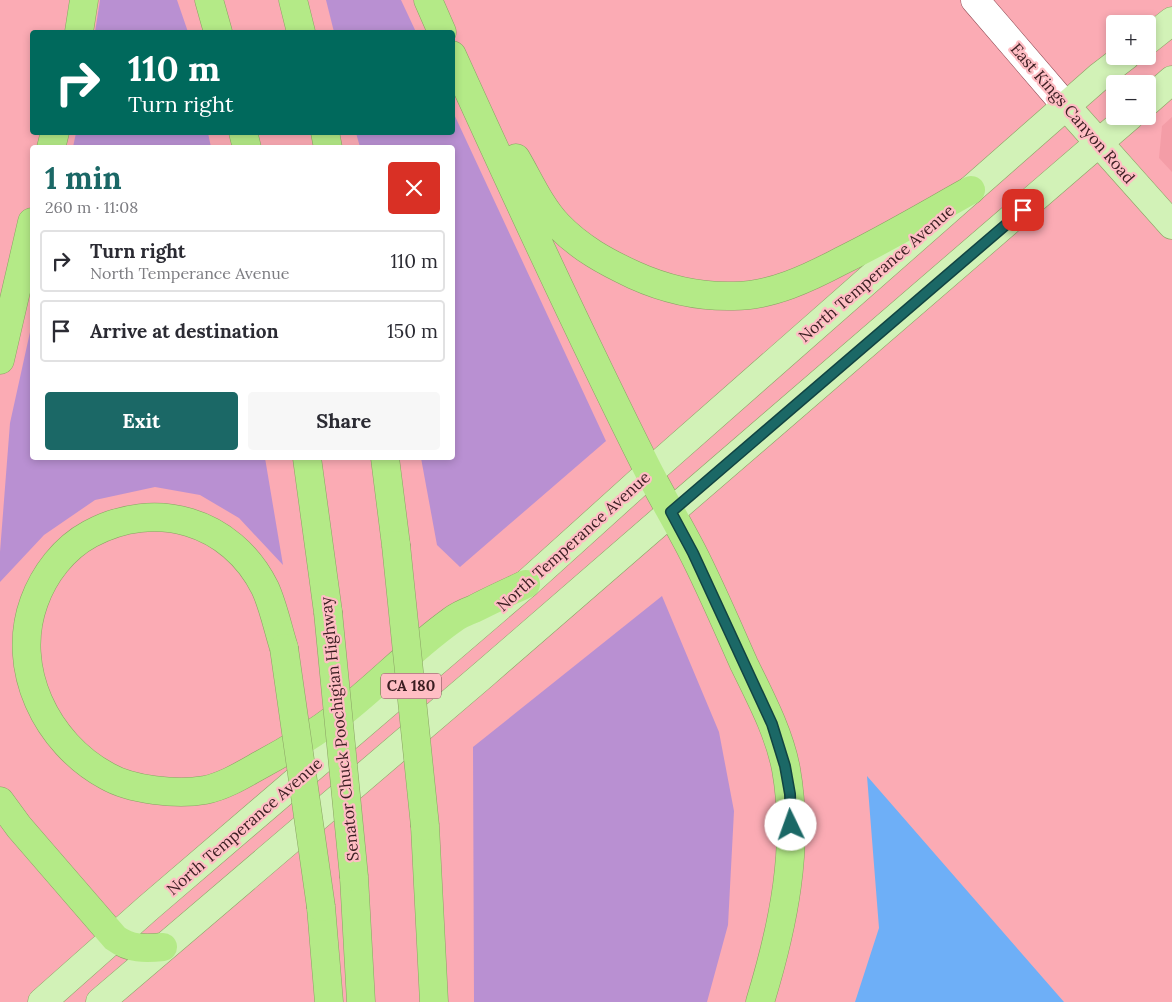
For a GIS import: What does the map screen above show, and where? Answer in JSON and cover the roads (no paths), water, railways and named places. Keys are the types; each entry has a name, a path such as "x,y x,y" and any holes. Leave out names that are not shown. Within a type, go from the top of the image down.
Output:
{"highway":[{"path":"78,30 84,0"},
{"path":"210,0 218,30"},
{"path":"293,0 300,30"},
{"path":"455,51 540,199 558,224 583,248 611,264 643,279 676,290 708,295 735,296 761,293 791,284 875,245 971,190"},
{"path":"455,62 520,204 650,472 693,553 772,724 785,766 790,794 791,825 789,868 784,908 760,1002"},
{"path":"0,360 30,231"},
{"name":"Senator Chuck Poochigian Highway","path":"306,460 328,612 354,877 361,1002"},
{"name":"CA 180","path":"385,460 396,545 425,826 434,1002"},
{"path":"329,1002 321,907 284,648 266,590 256,572 226,540 213,532 175,518 149,517 128,519 105,526 86,536 50,570 38,588 30,611 25,658 31,684 41,706 54,727 69,748 87,764 108,778 133,786 181,792 204,790 232,780 308,738 343,712 452,619 526,584"},
{"path":"0,801 19,827 115,938 124,944 135,947 163,947"}],"main road":[{"path":"1156,33 1172,20"},
{"name":"North Temperance Avenue","path":"42,1002 526,584 650,472 1114,65"},
{"path":"1156,94 1172,80"},
{"name":"East Kings Canyon Road","path":"1066,106 1172,225"},
{"path":"100,1002 484,675 1120,125"}],"street":[{"name":"East Kings Canyon Road","path":"975,0 1066,106"}],"water":[{"path":"867,776 1064,1002 855,1002 879,928"}]}
